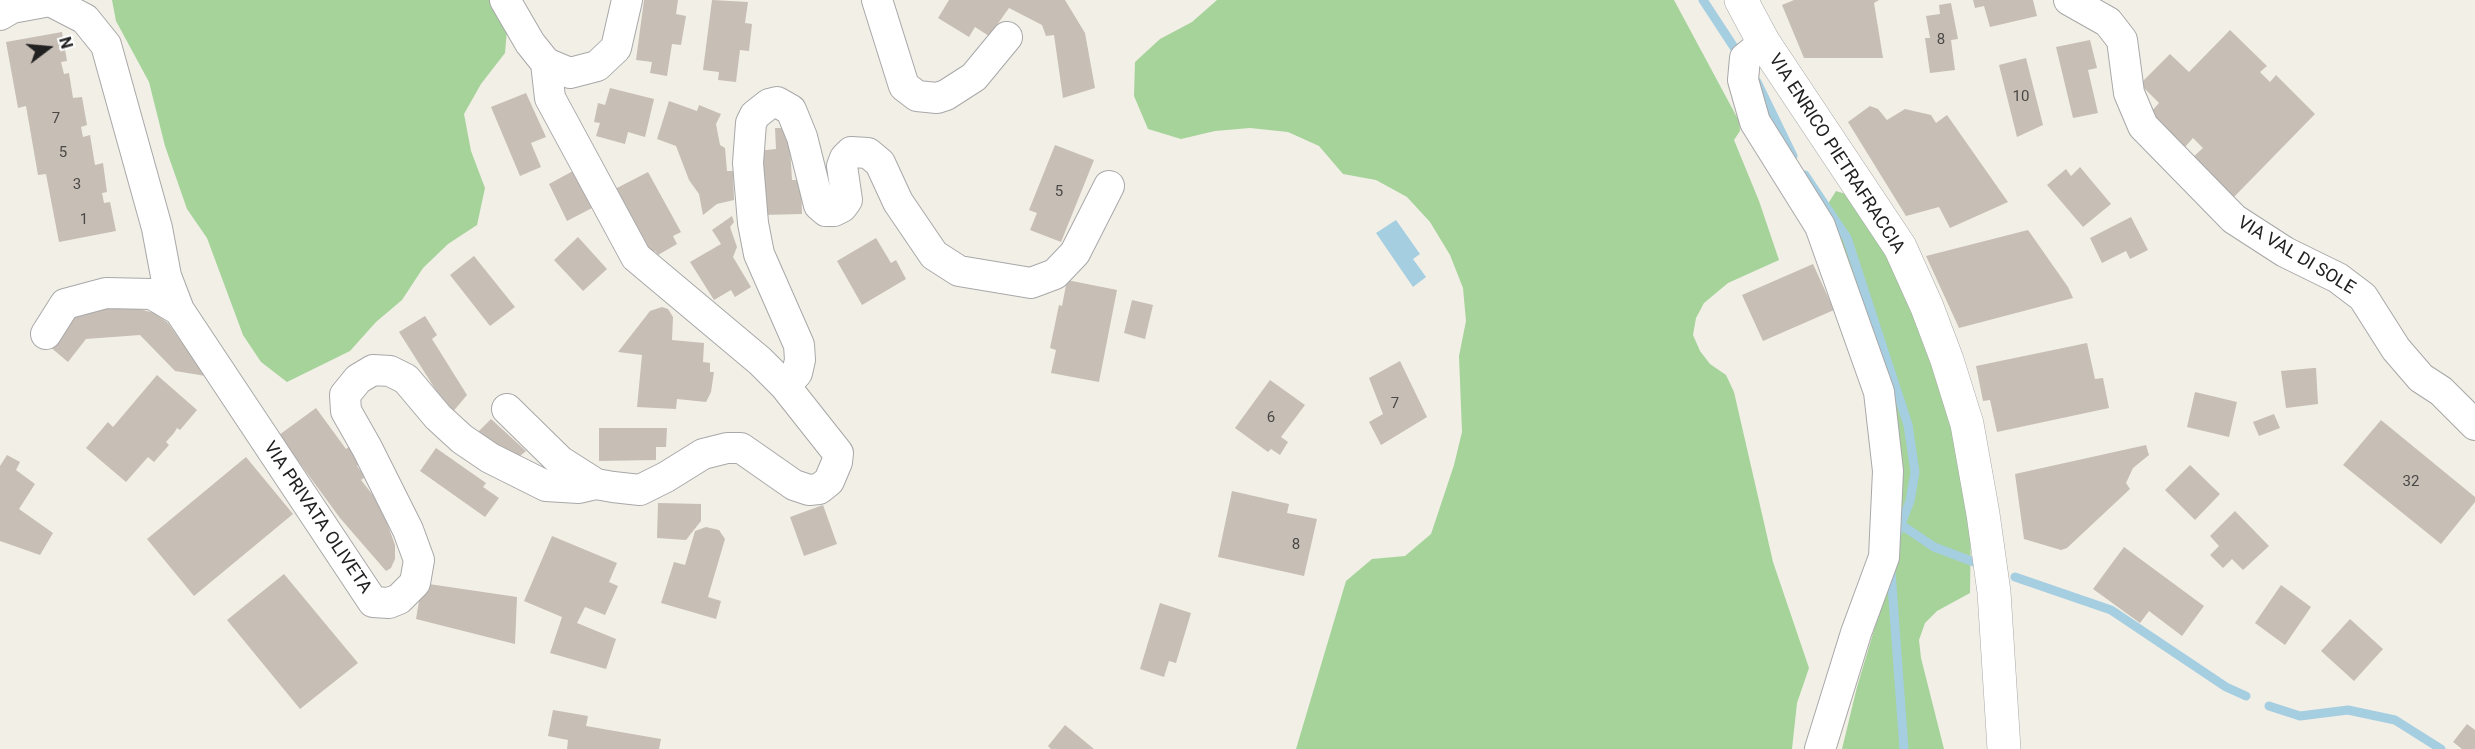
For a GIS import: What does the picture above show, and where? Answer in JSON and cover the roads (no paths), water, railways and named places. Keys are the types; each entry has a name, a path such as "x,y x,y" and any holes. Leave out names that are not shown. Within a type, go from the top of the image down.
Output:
{"street":[{"path":"504,0 530,43 546,63 570,73 597,66 616,48 627,0"},
{"path":"877,0 904,86 916,96 937,98 946,95 974,77 1007,37"},
{"name":"VIA ENRICO PIETRAFRACCIA","path":"1741,0 1764,43 1900,247 1927,307 1968,424 1994,592 2004,749"},
{"name":"VIA VAL DI SOLE","path":"2069,0 2108,22 2122,40 2129,93 2143,126 2234,219 2285,252 2338,278 2363,297 2396,349 2421,378 2441,391 2475,425"},
{"path":"0,15 12,8 50,1 85,19 106,45 158,228 166,276 179,310"},
{"path":"1764,43 1745,58 1743,80 1755,122 1820,226 1879,392 1888,471 1884,557 1856,633 1820,749"},
{"path":"507,409 560,461 596,484 640,490 703,454 728,448 741,448 794,485 809,490 819,489 829,481 836,470 838,453 784,386 760,362 636,256 550,98 546,63"},
{"path":"784,386 797,373 800,360 799,345 759,254 753,223 748,163 751,123 755,115 769,104 777,102 791,110 802,137 819,205 826,211 834,211 842,207 847,200 842,166 845,158 851,152 868,153 880,163 898,202 934,255 959,271 1031,283 1054,274 1075,253 1109,186"},
{"name":"VIA PRIVATA OLIVETA","path":"46,334 65,304 106,293 152,294 179,310 373,602 389,603 399,599 415,583 419,560 408,530 346,411 345,395 358,379 372,370 390,371 406,379 438,417 462,439 490,458 546,486 579,488 596,484"}],"water":[{"path":"1396,220 1420,254 1413,259 1426,277 1413,287 1376,233"}],"waterway":[{"path":"1703,0 1741,58"},
{"path":"1757,82 1793,156"},
{"path":"1805,175 1847,238 1908,425 1915,472 1910,501 1898,532"},
{"path":"1900,524 1934,547 1982,565"},
{"path":"1891,572 1904,749"},
{"path":"2015,577 2111,610 2226,687 2246,696"},
{"path":"2269,706 2300,716 2348,710 2395,720 2441,749"}]}
